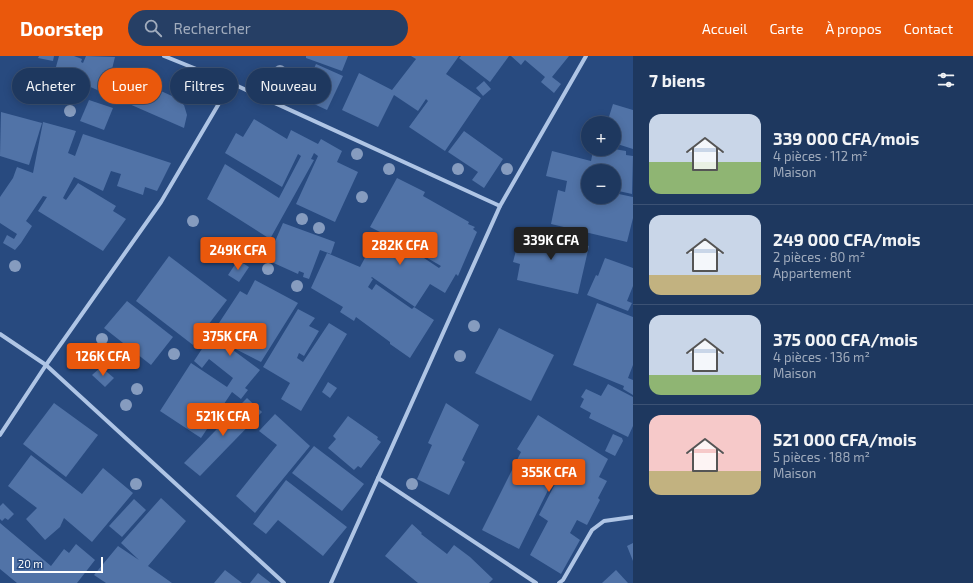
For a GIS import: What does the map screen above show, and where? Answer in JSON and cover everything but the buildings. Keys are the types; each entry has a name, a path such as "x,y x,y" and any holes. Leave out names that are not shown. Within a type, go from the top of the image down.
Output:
{"street":[{"path":"164,56 194,68"},
{"path":"331,583 500,206 586,56"},
{"path":"238,86 500,206"},
{"path":"0,435 46,365 161,202 219,104"},
{"path":"0,334 46,365 284,583"},
{"path":"378,478 536,583"},
{"path":"559,583 563,580 592,530 604,521 633,517"}]}
